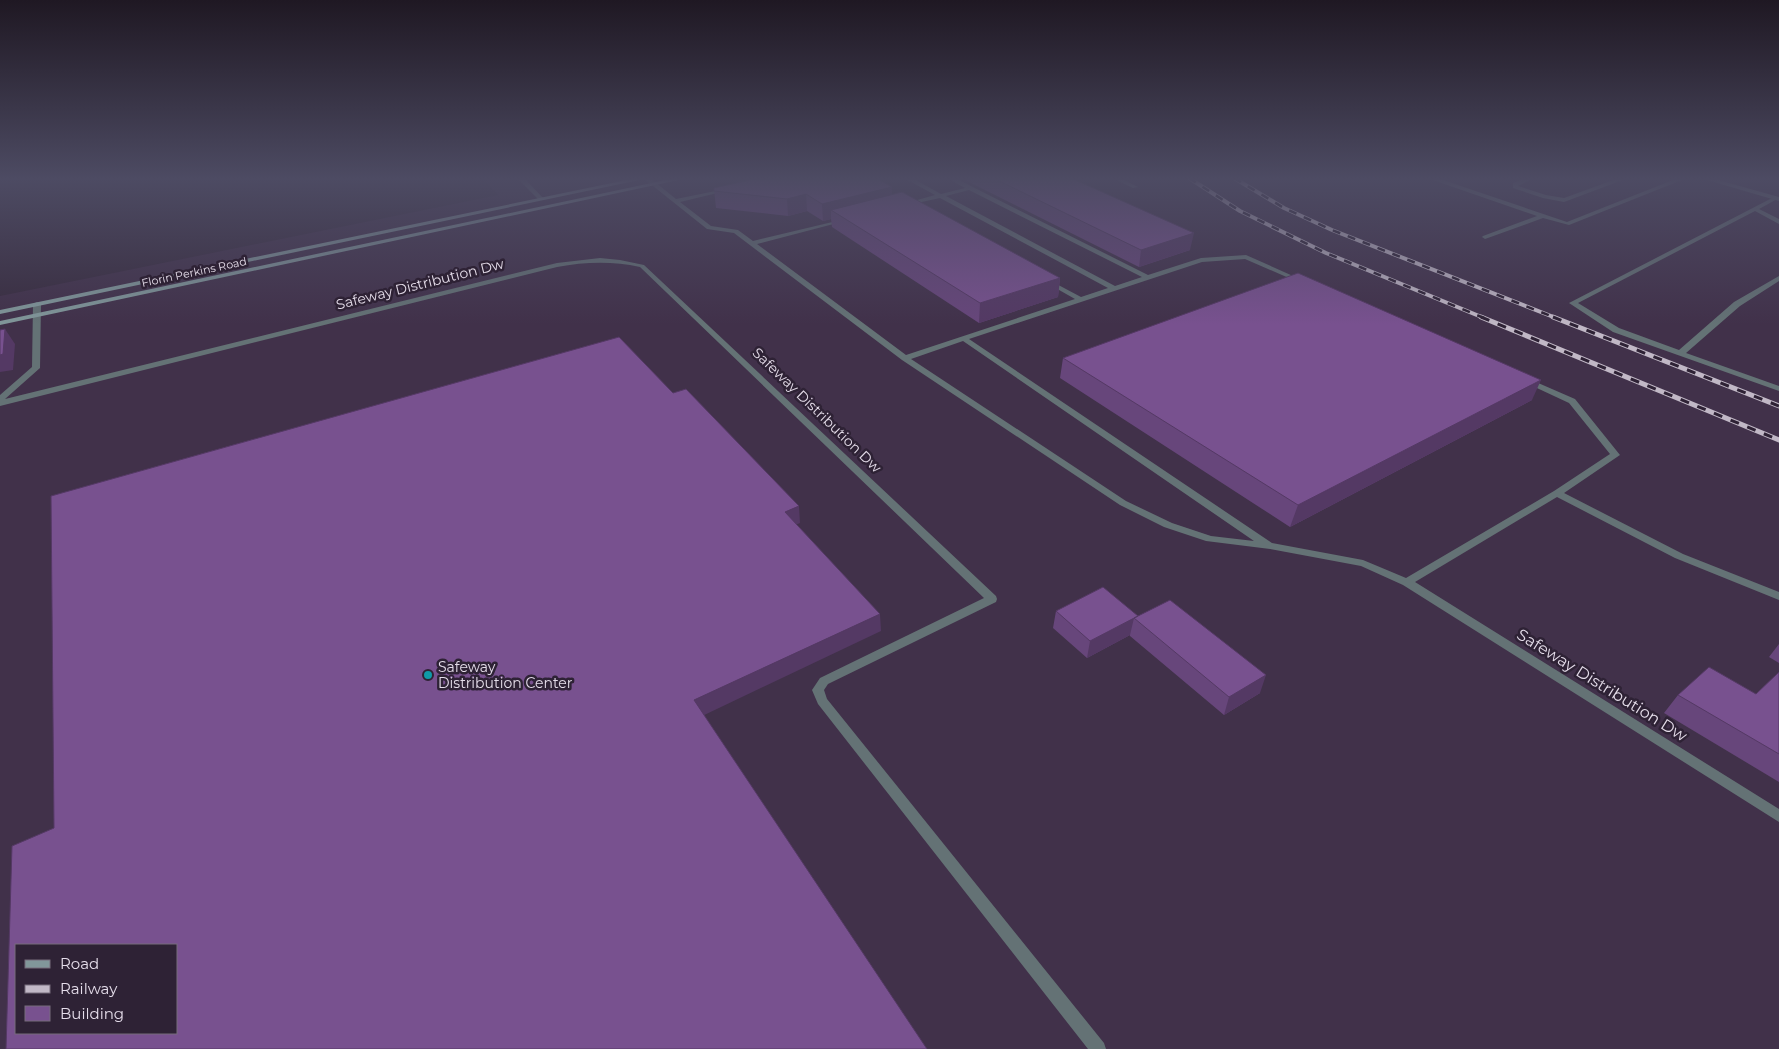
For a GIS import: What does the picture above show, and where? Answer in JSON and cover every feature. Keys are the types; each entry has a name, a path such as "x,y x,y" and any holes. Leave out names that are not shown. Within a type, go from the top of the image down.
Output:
{"main road":[{"name":"Florin Perkins Road","path":"0,312 407,227"},
{"name":"Florin Perkins Road","path":"0,323 452,227"}],"street":[{"name":"Safeway Distribution Dw","path":"708,227 736,231 905,358 1114,497 1146,515 1168,525 1210,539 1270,546 1363,563 1408,582 1779,816"},
{"path":"752,243 817,227"},
{"path":"998,227 1115,289"},
{"path":"1047,227 1148,278"},
{"path":"1485,237 1513,227"},
{"path":"1720,227 1573,303 1616,330 1779,389"},
{"path":"905,358 1201,260 1246,257 1310,285"},
{"name":"Safeway Distribution Dw","path":"0,403 557,265 588,259 618,260 642,266 992,598 824,681 818,690 822,700 1098,1049"},
{"path":"1038,276 1081,300"},
{"path":"1681,354 1737,304 1779,278"},
{"path":"0,399 36,368 37,304"},
{"path":"964,339 1270,546"},
{"path":"1408,582 1557,493 1614,455 1572,401 1518,377"},
{"path":"1557,493 1679,556 1779,596"}],"shaded area":[{"path":"340,227 1779,227 1779,1049 0,1049 0,296"}],"building":[{"path":"858,227 966,227 1060,278 980,303"},
{"path":"1094,227 1180,227 1194,233 1141,250"},
{"path":"1298,273 1541,380 1298,505 1063,358"},
{"path":"5,329 3,354 0,355 0,330"},
{"name":"Safeway Distribution Center","path":"619,337 673,393 686,389 799,506 785,512 880,614 694,700 927,1049 6,1049 12,846 54,828 51,496"},
{"path":"1103,587 1138,616 1090,641 1056,611"},
{"path":"1170,600 1266,675 1229,697 1134,618"},
{"path":"1709,667 1756,694 1779,672 1779,754 1678,695"}],"railway":[{"path":"1273,227 1326,253 1484,318"},
{"path":"1325,227 1556,318"},
{"path":"1481,317 1779,440"},
{"path":"1553,317 1779,406"}],"place":[{"name":"Safeway Distribution Center","path":"428,675"}]}
